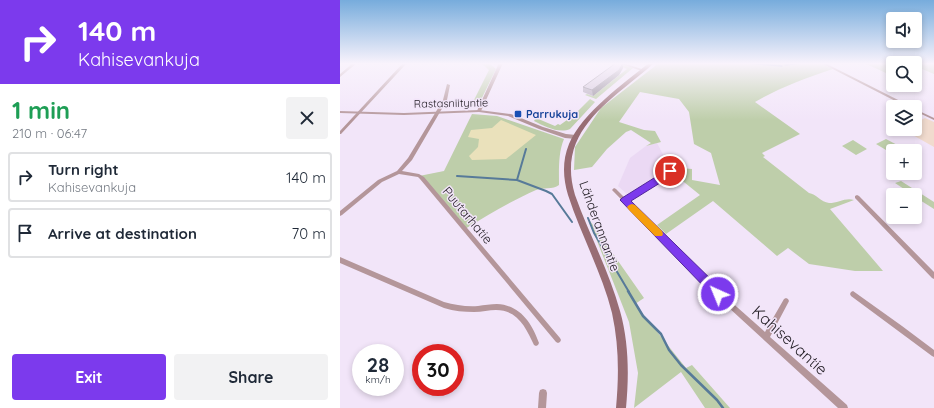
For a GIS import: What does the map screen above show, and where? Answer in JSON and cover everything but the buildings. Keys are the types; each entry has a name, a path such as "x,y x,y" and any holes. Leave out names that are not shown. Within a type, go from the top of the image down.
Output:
{"main road":[{"name":"Lähderannantie","path":"621,408 624,374 620,331 607,285 576,208 567,169 569,155 576,137 602,104 628,82"}],"street":[{"path":"340,133 388,82"},
{"path":"479,111 492,82"},
{"path":"861,82 896,100"},
{"path":"340,214 380,181 399,172 410,159 446,97 446,89 448,85"},
{"name":"Rastasniityntie","path":"340,112 437,113 479,111 509,115 541,128 566,136 576,137"},
{"path":"922,113 934,119"},
{"path":"625,200 665,176 670,171"},
{"name":"Puutarhatie","path":"399,172 419,176 427,183 558,340"},
{"name":"Kahisevantie","path":"614,190 718,294 844,408"},
{"path":"856,197 934,276"},
{"path":"340,260 444,306 472,309 500,307 511,310 526,321 536,343"},
{"path":"853,294 934,354"},
{"path":"766,338 786,302"},
{"path":"542,408 543,393"}],"shaded area":[{"path":"925,118 934,122 934,147 914,136 922,136 922,120"},
{"path":"657,143 669,166 657,177 627,194 618,186 630,158 646,146"}],"green space":[{"path":"483,82 490,82 478,106 471,106"},
{"path":"611,82 616,82 596,99 585,95 587,94 593,96"},
{"path":"634,82 798,82 755,102 800,134 762,153 765,156 763,157 809,193 823,201 829,203 848,199 854,200 830,209 883,271 855,271 809,264 788,248 777,256 713,201 666,234 657,225 700,195 674,174 680,168 692,169 692,180 720,185 711,153 694,144 689,112 679,99 640,92 619,122 644,130 655,131 661,142 646,146 651,143 631,130 626,132 607,149 592,167 574,170 575,147 601,108"},
{"path":"590,99 595,102 570,129 561,131 556,130 534,121 536,118 555,126 558,124 560,125 574,115"},
{"path":"472,114 497,116 564,139 560,156 559,185 557,187 539,189 527,194 465,229 419,176 444,171"},
{"path":"886,139 895,144 886,144 886,150 876,144"},
{"path":"853,140 867,149 856,155 842,146"},
{"path":"901,181 912,188 902,188 895,183"},
{"path":"922,194 934,202 934,209 922,201"},
{"path":"588,218 644,298 635,304 686,368 692,365 730,408 705,408 681,372 634,408 638,373 629,322"}],"sand":[{"path":"501,120 536,135 506,159 472,160 469,156 478,147 479,139 468,137 471,130 492,128"}],"waterway":[{"path":"517,180 526,149"},
{"path":"457,176 517,180"},
{"path":"517,180 552,194 572,222"},
{"path":"588,218 594,233 629,292"},
{"path":"628,291 643,316 661,334 669,350 681,365 717,400 723,408"}],"slow traffic":[{"path":"632,207 658,234"}],"place":[{"name":"Parrukuja","path":"518,114"}],"route":[{"path":"670,171 665,176 625,200 718,294"}]}
